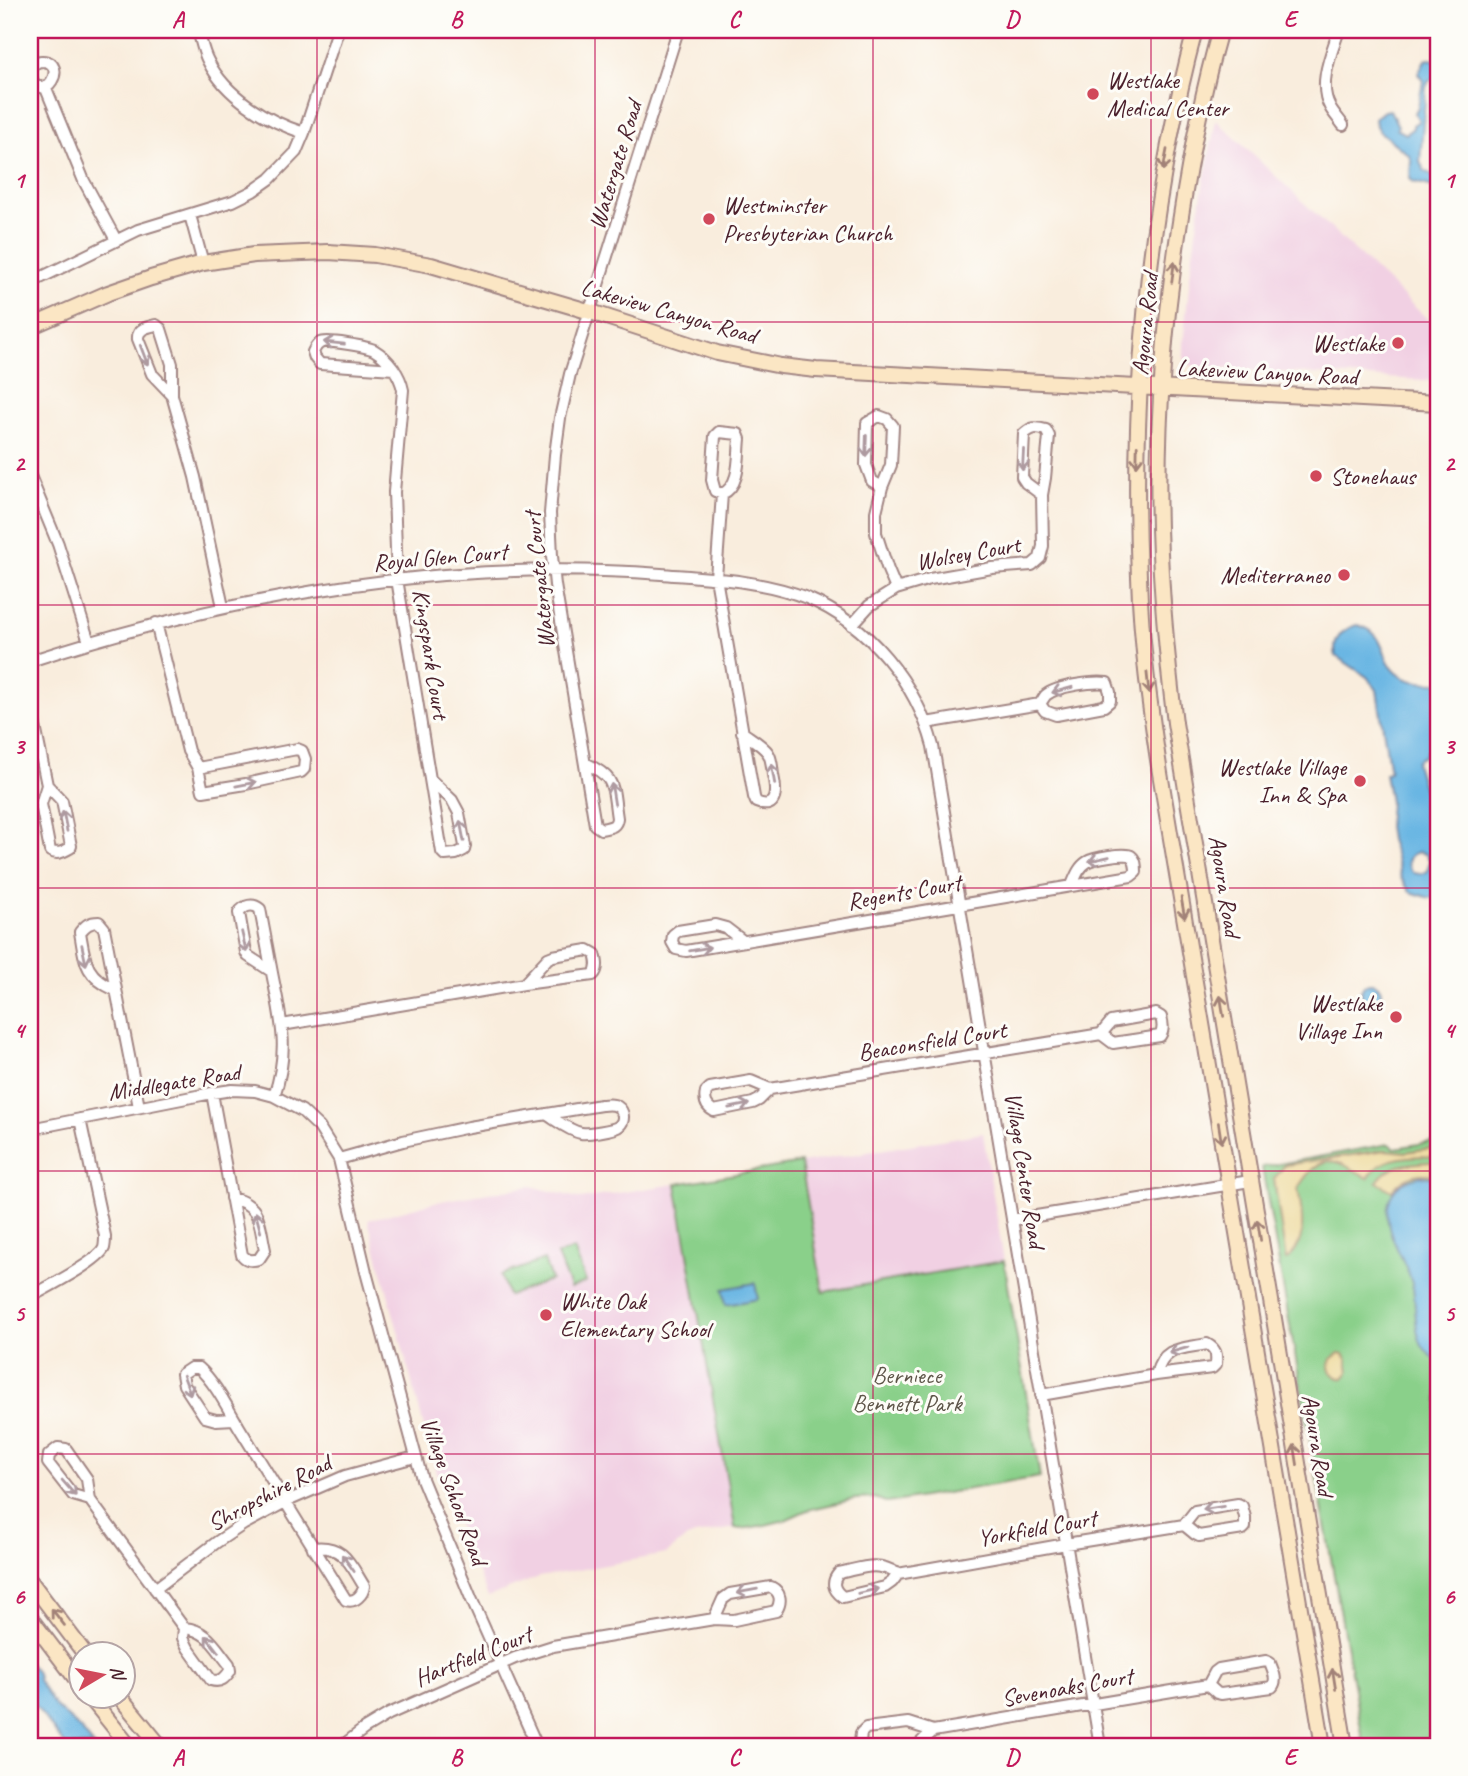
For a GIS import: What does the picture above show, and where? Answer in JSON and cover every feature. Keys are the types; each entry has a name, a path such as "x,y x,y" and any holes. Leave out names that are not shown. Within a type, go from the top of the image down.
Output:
{"main road":[{"name":"Agoura Road","path":"1195,30 1163,170 1150,264 1137,449 1139,580 1150,708 1323,1746"},
{"name":"Agoura Road","path":"1220,30 1199,113 1187,178 1168,310 1161,389 1159,527 1167,655 1175,723 1345,1746"},
{"name":"Lakeview Canyon Road","path":"30,327 108,293 203,263 284,253 328,252 376,255 431,265 591,312 717,353 781,366 897,376 1438,404"},
{"path":"30,1581 74,1640"},
{"path":"30,1618 66,1666"},
{"path":"100,1710 129,1746"},
{"path":"130,1710 156,1745"}],"street":[{"path":"198,30 208,61 227,88 250,106 287,127 304,133"},
{"path":"30,283 138,230 233,201 270,179 296,152 338,30"},
{"name":"Watergate Road","path":"591,312 678,30"},
{"path":"1339,30 1329,58 1325,87 1330,107 1343,125"},
{"path":"30,71 34,64 41,61 49,63 55,74 52,82 45,86 37,86 30,76"},
{"path":"45,86 84,181 116,240"},
{"path":"190,215 203,263"},
{"name":"Watergate Court","path":"585,762 601,771 611,781 617,818 613,826 601,829 595,825 554,570 550,513 560,418 570,374 591,312"},
{"path":"172,395 152,374 138,339 139,331 147,327 156,325 161,329 172,365 172,395 195,477 223,607"},
{"path":"324,341 371,348 394,369 320,364 313,352 317,345 324,341"},
{"name":"Kingspark Court","path":"394,369 401,379 403,390 394,492 397,579 442,852 445,855 456,854 464,850 465,846 459,814 452,800 431,780"},
{"path":"882,487 872,481 866,465 867,423 879,416 887,419 893,426 891,465 876,512 876,533 896,589"},
{"path":"30,426 30,432"},
{"name":"Wolsey Court","path":"852,625 869,606 896,589 992,568 1032,565 1040,558 1043,545 1042,495 1049,436 1046,430 1038,427 1024,434 1022,477 1042,495"},
{"path":"719,432 729,432 737,434 740,439 736,477 728,491 722,494 715,491 712,480 715,436 719,432"},
{"path":"30,476 58,544 89,642"},
{"path":"722,494 716,578 754,797 756,802 766,804 771,802 776,792 771,762 768,753 743,732"},
{"name":"Royal Glen Court","path":"30,661 156,623 223,607 397,579 484,573 554,570 716,578 781,589 809,599 852,625"},
{"path":"156,623 188,751 198,768 203,791 301,772 305,759 302,751 297,749 198,768"},
{"name":"Village Center Road","path":"852,625 883,653 908,687 926,723 933,747 1100,1746"},
{"path":"926,723 1040,704 1045,696 1055,690 1098,682 1107,683 1110,692 1110,701 1104,706 1056,715 1045,712 1040,704"},
{"path":"30,702 47,785 41,804 50,851 61,853 71,846 62,802 47,785"},
{"name":"Regents Court","path":"743,941 726,928 715,925 678,931 673,935 672,943 676,949 685,951 1131,876 1136,872 1136,864 1132,856 1127,854 1093,859 1079,869 1072,885"},
{"path":"271,971 246,953 239,912 250,905 260,909 282,1025 282,1068 274,1096"},
{"path":"115,990 104,985 85,964 80,932 92,922 99,922 104,928 139,1107"},
{"path":"282,1025 593,975 597,962 595,954 587,950 548,958 524,984"},
{"name":"Beaconsfield Court","path":"770,1089 753,1103 714,1111 704,1099 710,1088 751,1081 770,1089 984,1054 1101,1034 1111,1022 1156,1014 1161,1017 1163,1025 1160,1036 1113,1043 1101,1034"},
{"name":"Middlegate Road","path":"30,1129 212,1093 255,1091 274,1096 302,1111 319,1127 338,1159 348,1200"},
{"path":"212,1093 231,1198 242,1255 252,1261 259,1259 265,1250 256,1212 244,1201 231,1198"},
{"path":"338,1159 469,1127 546,1114 601,1105 619,1107 623,1118 617,1128 582,1133 546,1114"},
{"path":"30,1297 87,1264 99,1256 104,1248 105,1237 80,1119"},
{"path":"1012,1220 1250,1181"},
{"name":"Village School Road","path":"348,1200 415,1457 432,1506 537,1746"},
{"path":"1041,1395 1212,1368 1216,1364 1217,1354 1208,1343 1171,1351 1158,1365 1156,1375"},
{"path":"234,1419 216,1420 205,1417 184,1385 183,1374 191,1368 200,1368 207,1374 313,1548 346,1600 359,1597 365,1587 344,1555 335,1549 313,1548"},
{"path":"90,1500 74,1495 48,1463 49,1455 58,1448 65,1449 87,1479 90,1500 184,1628 183,1639 211,1680 217,1682 225,1678 230,1671 229,1664 204,1633 184,1628"},
{"name":"Shropshire Road","path":"155,1589 217,1542 285,1502 345,1476 415,1457"},
{"name":"Yorkfield Court","path":"898,1573 886,1587 843,1597 834,1587 834,1579 839,1573 878,1565 898,1573 1184,1525 1195,1511 1238,1504 1242,1506 1245,1517 1245,1527 1242,1529 1199,1536 1184,1525"},
{"name":"Hartfield Court","path":"342,1746 389,1714 501,1664 553,1646 713,1619 734,1620 776,1611 780,1605 777,1590 771,1587 730,1594 723,1600 713,1619"},
{"name":"Sevenoaks Court","path":"1266,1661 1270,1663 1275,1674 1272,1687 1222,1694 1208,1685 1219,1669 1266,1661"},
{"name":"Sevenoaks Court","path":"861,1746 861,1733 866,1728 908,1723 933,1731 1208,1685"},
{"path":"917,1746 933,1731"}],"shaded area":[{"path":"1216,120 1438,329 1438,381 1195,367 1186,362 1183,358 1183,344 1191,267"},
{"path":"983,1133 1004,1261 823,1292 801,1163"},
{"name":"White Oak Elementary School","path":"676,1184 735,1528 695,1535 685,1539 666,1554 539,1577 488,1597 437,1475 368,1220 435,1202 531,1186 581,1199"}],"green space":[{"path":"1438,754 1438,801 1425,769"},
{"path":"1438,1141 1438,1746 1364,1746 1262,1167 1389,1144 1395,1148"},
{"name":"Berniece Bennett Park","path":"801,1163 823,1292 1004,1261 1040,1477 888,1503 875,1498 855,1499 807,1510 765,1525 735,1528 676,1184"},
{"path":"574,1249 586,1282 570,1288 557,1255"},
{"path":"544,1260 551,1280 508,1296 501,1275"}],"sand":[{"path":"1438,1147 1438,1158 1417,1156 1385,1162 1368,1178 1347,1166 1330,1161 1314,1167 1298,1188 1302,1217 1301,1236 1293,1253 1286,1260 1274,1179 1285,1165 1385,1150 1406,1152"},
{"path":"1431,1162 1438,1164 1438,1176 1413,1176 1402,1181 1392,1191 1377,1182 1387,1171 1394,1168"},
{"path":"1339,1353 1344,1354 1347,1359 1349,1372 1344,1378 1335,1376 1329,1368 1331,1359"}],"water":[{"path":"1425,60 1438,61 1438,76 1429,81 1426,87 1420,162 1424,170 1438,179 1438,188 1410,179 1409,155 1379,131 1375,118 1390,110 1397,129 1406,134 1413,128 1419,121 1415,113 1423,81 1418,74"},
{"path":"1357,625 1376,635 1387,659 1399,675 1416,682 1438,683 1435,725 1437,735 1424,756 1416,763 1430,809 1438,822 1438,896 1430,898 1410,892 1401,878 1388,826 1390,802 1385,773 1390,772 1377,690 1367,677 1336,656 1335,645 1339,636","holes":["1419,852 1426,854 1430,861 1427,871 1414,873 1409,867 1410,857"]},
{"path":"1367,983 1375,983 1381,993 1375,1003 1367,1003 1361,997 1361,989"},
{"path":"1421,1176 1438,1178 1438,1361 1423,1347 1419,1338 1410,1276 1394,1243 1388,1220 1391,1196 1396,1188 1403,1182"},
{"path":"755,1283 758,1299 726,1305 723,1289"},
{"path":"30,1664 55,1706 94,1746 66,1746 30,1699"}],"place":[{"name":"Westlake Medical Center","path":"1093,94"},
{"name":"Westminster Presbyterian Church","path":"709,219"},
{"name":"Westlake","path":"1398,343"},
{"name":"Stonehaus","path":"1316,476"},
{"name":"Mediterraneo","path":"1344,575"},
{"name":"Westlake Village Inn & Spa","path":"1360,781"},
{"name":"Westlake Village Inn","path":"1396,1017"},
{"name":"White Oak Elementary School","path":"546,1315"}]}
